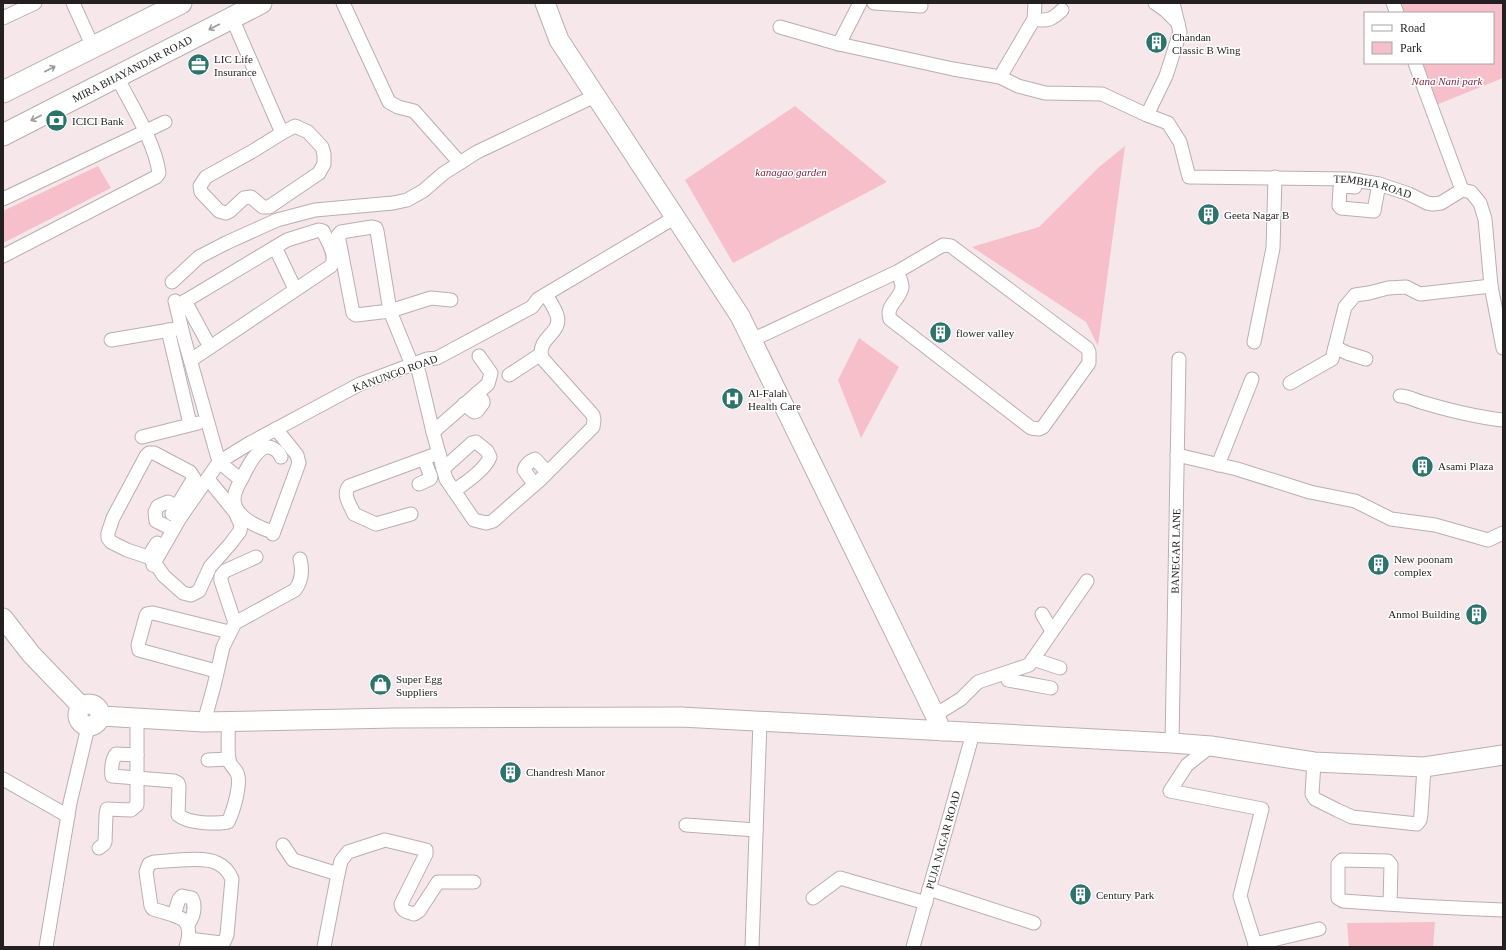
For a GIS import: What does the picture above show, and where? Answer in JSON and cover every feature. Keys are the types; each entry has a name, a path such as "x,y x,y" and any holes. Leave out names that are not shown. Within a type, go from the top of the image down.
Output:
{"main road":[{"path":"3,92 181,3"},
{"name":"MIRA BHAYANDAR ROAD","path":"3,135 261,3"},
{"path":"545,3 559,40 674,218 740,316 938,723"},
{"path":"3,618 30,654 82,706 88,704 99,708 94,721 137,719 228,722 394,718 673,717 760,721 938,723 973,733 1211,746 1314,762 1424,767 1503,755"}],"street":[{"path":"3,18 35,3"},
{"path":"73,3 94,47"},
{"path":"343,3 389,102 398,107 414,111 460,163"},
{"path":"839,44 860,3"},
{"path":"874,3 921,6"},
{"path":"1000,77 1034,19 1035,3"},
{"path":"1155,3 1165,10 1179,24"},
{"path":"780,27 839,44 953,70 1000,77 1018,86 1045,93 1102,94 1147,115 1166,76 1180,32 1174,3"},
{"path":"1034,19 1043,21 1053,19 1062,10"},
{"path":"232,18 282,132"},
{"path":"1416,64 1462,190 1471,192 1480,203 1485,219 1491,286 1503,348"},
{"path":"3,256 156,177 159,173 158,164 145,131 117,77"},
{"path":"172,282 199,257 277,220 315,210 393,203 407,200 476,152 595,96"},
{"name":"TEMBHA ROAD","path":"1147,115 1168,122 1180,142 1188,178 1275,177 1349,179 1409,194 1427,203 1433,204 1441,203 1462,190"},
{"path":"3,199 165,122"},
{"path":"296,126 308,132 322,147 324,164 319,174 269,207 263,207 251,197 244,198 226,213 219,211 201,192 200,186 202,182 206,177 253,151 282,132 296,126"},
{"path":"1254,342 1273,248 1275,177"},
{"name":"KANUNGO ROAD","path":"152,561 176,512 208,479 219,462 276,429 360,384 418,363 437,358 532,307 542,297 674,218"},
{"path":"451,300 431,298 390,311 356,315 353,313 338,235 341,232 372,227 376,228 378,231 390,311 418,363 433,432 446,479 474,520 486,523 493,521 547,472 593,427 593,415 542,358 542,343 556,329 558,315 542,297"},
{"path":"179,302 288,240 319,230 323,231 333,253 333,262 331,266 191,360"},
{"path":"752,340 897,272 942,245 952,246 1087,348 1090,352 1089,364 1043,427 1039,430 1031,428 890,318 888,314 889,308 901,291 902,286 897,272"},
{"path":"275,247 295,289"},
{"path":"1290,383 1332,359 1345,307 1355,295 1388,288 1406,287 1420,294 1491,286"},
{"path":"179,302 210,347"},
{"path":"179,302 182,328 219,462 240,480"},
{"path":"111,340 182,328"},
{"path":"168,330 190,424"},
{"path":"1336,347 1346,353 1366,359"},
{"path":"510,375 541,354"},
{"path":"433,432 488,384 491,373 479,356"},
{"name":"BANEGAR LANE","path":"1172,743 1179,359"},
{"path":"1218,465 1252,379"},
{"path":"1400,396 1407,396 1420,402 1458,412 1503,420"},
{"path":"142,437 208,420"},
{"path":"276,429 297,455 299,463 273,533 259,528 243,517 234,500 240,480 262,448 274,448 281,456"},
{"path":"443,469 472,443 476,442 487,451 490,457 488,462 482,469 454,491"},
{"path":"152,561 153,552 166,526 176,512 194,478 190,472 154,453 150,453 146,456 113,518 108,533 111,542 152,561 164,576 183,593 191,595 199,591 210,567 240,531 241,525 235,512 208,479"},
{"path":"411,514 376,524 354,514 346,495 346,490 349,486 439,453"},
{"path":"1177,455 1218,465 1310,492 1355,501 1391,518 1435,525 1488,540 1503,533"},
{"path":"419,484 430,479 431,477 424,458"},
{"path":"534,484 524,470 525,466 531,460 535,459 547,472"},
{"path":"232,628 221,578 224,571 256,557"},
{"path":"204,722 214,686 222,647 232,628 295,590 302,573 300,559"},
{"path":"938,723 978,682 1005,677 1029,665 1087,581"},
{"path":"216,671 139,650 138,645 146,616 147,614 153,613 232,628"},
{"path":"1042,614 1052,631"},
{"path":"1033,659 1060,668"},
{"path":"1005,677 1051,688"},
{"path":"99,848 105,842 106,815 108,809 131,810 137,804 137,719"},
{"path":"46,947 68,816 94,721"},
{"path":"752,947 760,721"},
{"path":"137,755 116,754 114,756 112,773 115,777 174,781 178,783 179,786 178,815 183,819 190,821 228,822 232,816 238,789 237,773 231,766 229,759 228,722"},
{"name":"PUJA NAGAR ROAD","path":"914,947 973,733"},
{"path":"1211,746 1187,765 1170,791 1262,808 1240,896 1255,946 1319,929"},
{"path":"208,760 229,759"},
{"path":"1314,762 1312,794 1315,799 1352,816 1417,824 1420,820 1421,814 1424,767"},
{"path":"3,780 68,816"},
{"path":"686,825 756,830"},
{"path":"324,947 341,862 348,852 385,840 425,849 427,851 401,904 404,911 414,914 417,913 438,882 474,882"},
{"path":"283,845 293,860 338,874"},
{"path":"206,860 217,862 230,874 232,879 227,935 224,942 188,943 186,922 182,918 174,916 153,909 151,906 146,872 149,864 154,862 206,860"},
{"path":"1390,904 1391,865 1388,862 1342,860 1338,864 1338,898 1343,901 1390,904 1503,910"},
{"path":"813,898 840,878 926,903"},
{"path":"930,889 1034,923"},
{"path":"174,916 179,899 182,896 192,898 195,904 190,922 187,925"}],"green space":[{"name":"Nana Nani park","path":"1399,3 1503,3 1503,78 1436,105 1421,64 1494,64 1494,12 1403,12"},
{"name":"kanagao garden","path":"795,106 887,182 733,263 685,180"},
{"path":"1125,146 1098,346 1086,322 972,247 1039,227 1098,168"},
{"path":"98,166 111,188 3,243 3,211"},
{"path":"859,338 899,367 861,438 838,380"},
{"path":"1435,922 1433,947 1349,947 1347,923"}],"place":[{"name":"Chandan Classic B Wing","path":"1157,43"},
{"name":"LIC Life Insurance","path":"199,65"},
{"name":"ICICI Bank","path":"57,121"},
{"name":"Geeta Nagar B","path":"1209,215"},
{"name":"flower valley","path":"940,333"},
{"name":"Al-Falah Health Care","path":"733,399"},
{"name":"Asami Plaza","path":"1422,466"},
{"name":"New poonam complex","path":"1379,565"},
{"name":"Anmol Building","path":"1476,614"},
{"name":"Super Egg Suppliers","path":"380,685"},
{"name":"Chandresh Manor","path":"510,772"},
{"name":"Century Park","path":"1081,895"}]}
